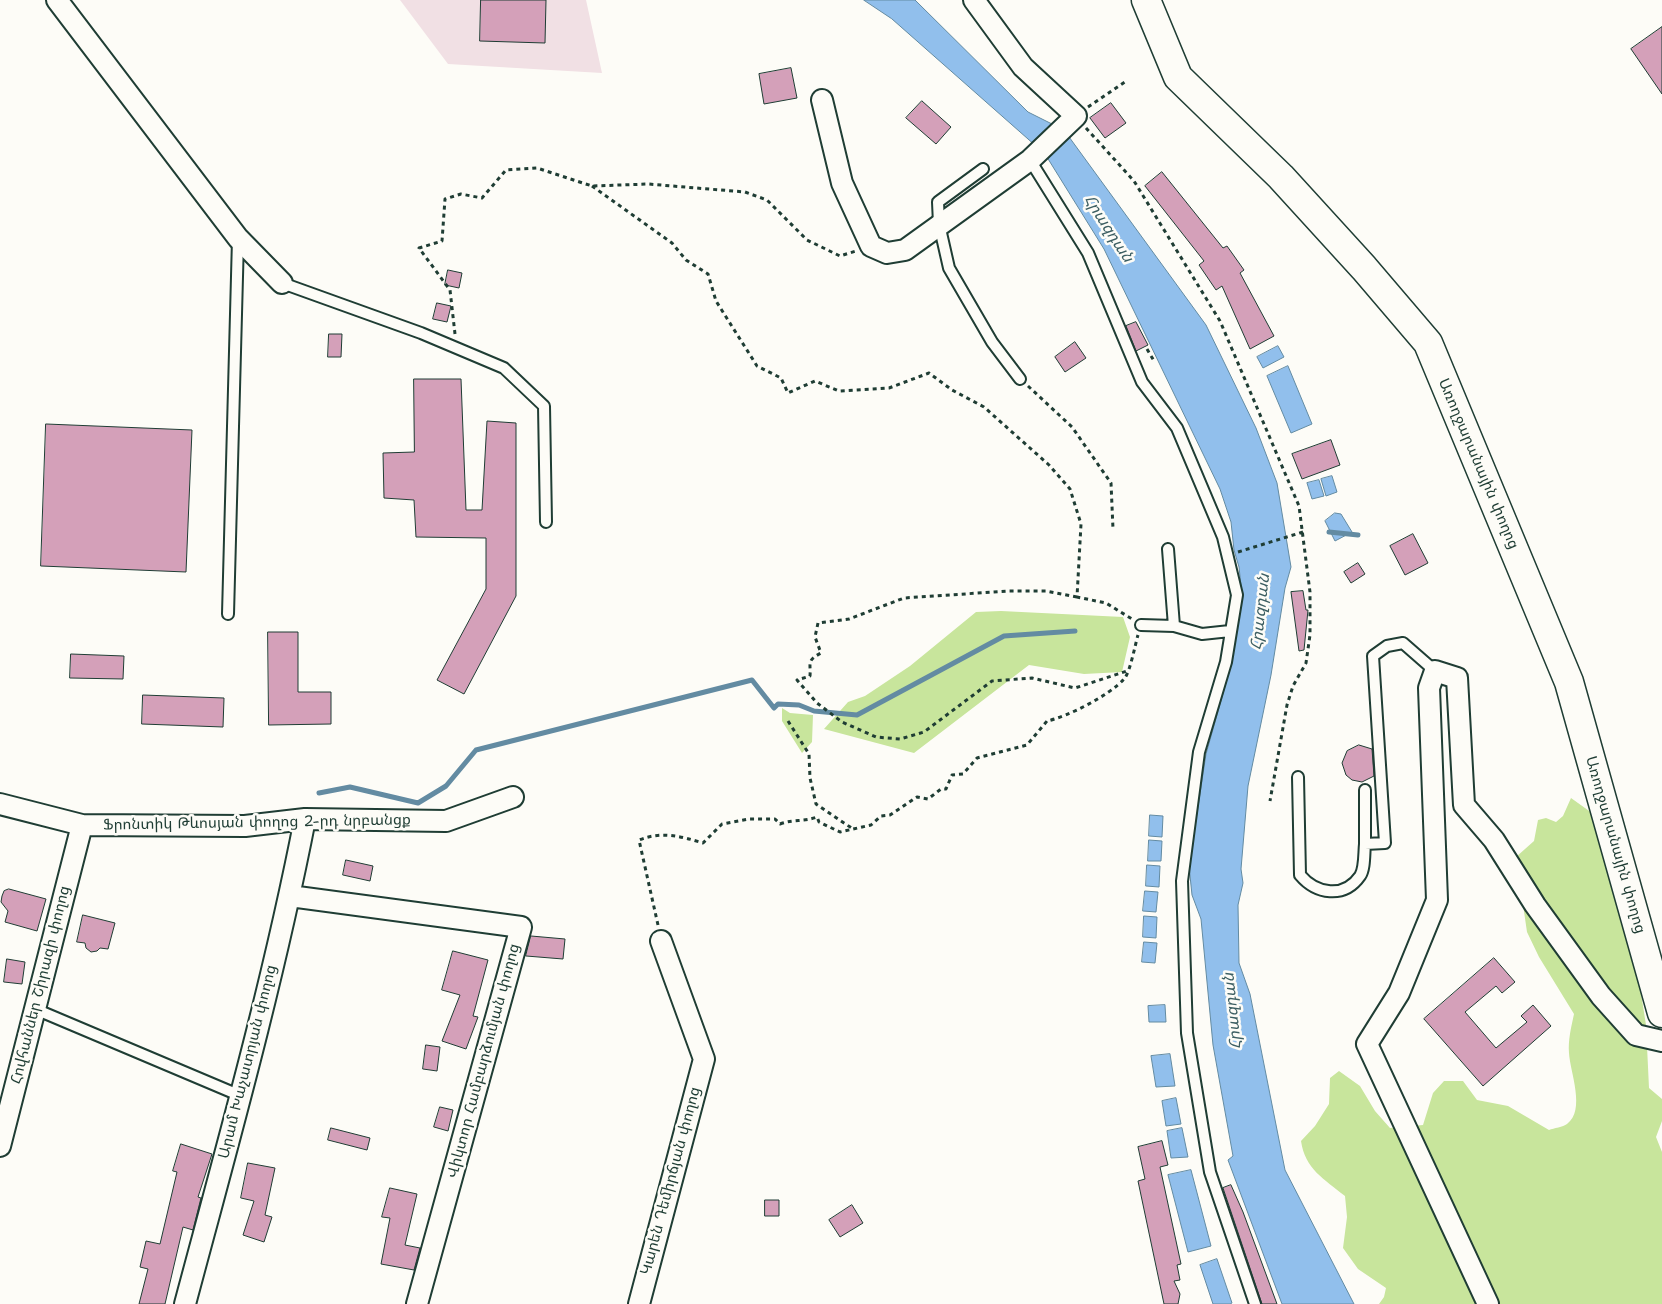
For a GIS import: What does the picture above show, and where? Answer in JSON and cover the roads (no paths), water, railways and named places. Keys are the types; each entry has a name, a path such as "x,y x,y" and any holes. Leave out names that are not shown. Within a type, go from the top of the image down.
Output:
{"main road":[{"name":"Առողջարանային փողոց","path":"1146,0 1178,77 1281,177 1364,268 1428,343 1569,682 1662,1014"}],"street":[{"path":"57,0 238,238 282,283"},
{"path":"822,100 842,183 871,246 887,253 905,250 1036,156 1073,122 1023,66 974,0"},
{"path":"1488,1304 1367,1044 1399,993 1436,900 1429,688 1435,671 1457,678 1464,805 1494,840 1535,904 1601,996 1636,1035 1662,1041"},
{"name":"Ֆրոնտիկ Թևոսյան փողոց 2-րդ նրբանցք","path":"0,804 82,825 245,826 305,819 446,821 512,797"},
{"name":"Արամ Խաչատրյան փողոց","path":"185,1304 241,1096 290,896 305,819"},
{"name":"Հովհաններ Շիրազի փողոց","path":"0,1146 82,825"},
{"name":"Վիկտոր Համբարձումյան փողոց","path":"290,896 521,927 417,1304"},
{"name":"Կարեն Դեմիրճյան փողոց","path":"639,1304 704,1059 661,941"}],"lane":[{"path":"1036,156 1088,253 1142,382 1177,428 1224,537 1237,595 1226,662 1199,752 1182,881 1187,1033 1210,1172 1255,1304"},
{"path":"983,169 938,202 939,224 949,268 992,342 1020,379"},
{"path":"228,614 238,238"},
{"path":"282,283 457,348 504,368 544,406 546,522"},
{"path":"1168,549 1174,626"},
{"path":"1141,625 1174,626 1202,634 1230,631"},
{"path":"1365,844 1385,843 1372,656 1387,646 1402,644 1435,671"},
{"path":"1298,777 1300,875 1307,884 1328,893 1350,887 1362,874 1365,844 1365,790"},
{"path":"35,1009 241,1096"}],"water":[{"name":"Հրազդան","path":"864,0 915,0 1028,112 1064,130 1206,325 1256,428 1277,483 1291,567 1285,588 1271,675 1248,786 1241,869 1243,883 1238,905 1239,963 1250,994 1285,1170 1354,1304 1282,1304 1228,1160 1233,1156 1213,1045 1201,919 1192,895 1189,866 1206,754 1231,665 1242,595 1231,522 1220,489 1104,249 1045,154 892,19"},
{"path":"1278,346 1284,357 1263,368 1257,357"},
{"path":"1288,366 1312,424 1291,433 1267,376"},
{"path":"1332,476 1337,492 1326,496 1321,479"},
{"path":"1319,480 1324,496 1312,499 1307,483"},
{"path":"1335,513 1341,514 1352,532 1335,541 1325,521"},
{"path":"1150,815 1163,816 1162,837 1149,836"},
{"path":"1149,840 1162,841 1161,861 1148,861"},
{"path":"1147,865 1160,866 1159,887 1146,886"},
{"path":"1145,891 1158,892 1156,912 1143,911"},
{"path":"1144,916 1157,917 1156,938 1143,937"},
{"path":"1144,942 1157,943 1155,963 1142,962"},
{"path":"1165,1005 1166,1022 1149,1022 1148,1006"},
{"path":"1170,1054 1175,1086 1156,1087 1151,1056"},
{"path":"1176,1098 1181,1124 1166,1126 1162,1101"},
{"path":"1182,1128 1188,1157 1171,1158 1167,1131"},
{"path":"1191,1170 1211,1246 1188,1252 1168,1175"},
{"path":"1217,1259 1232,1303 1230,1304 1213,1304 1200,1265"}],"waterway":[{"path":"1329,532 1358,535"},
{"path":"319,793 350,787 418,803 446,786 476,750 752,680 774,708 778,704 799,705 814,711 857,715 1004,636 1075,631"}]}
